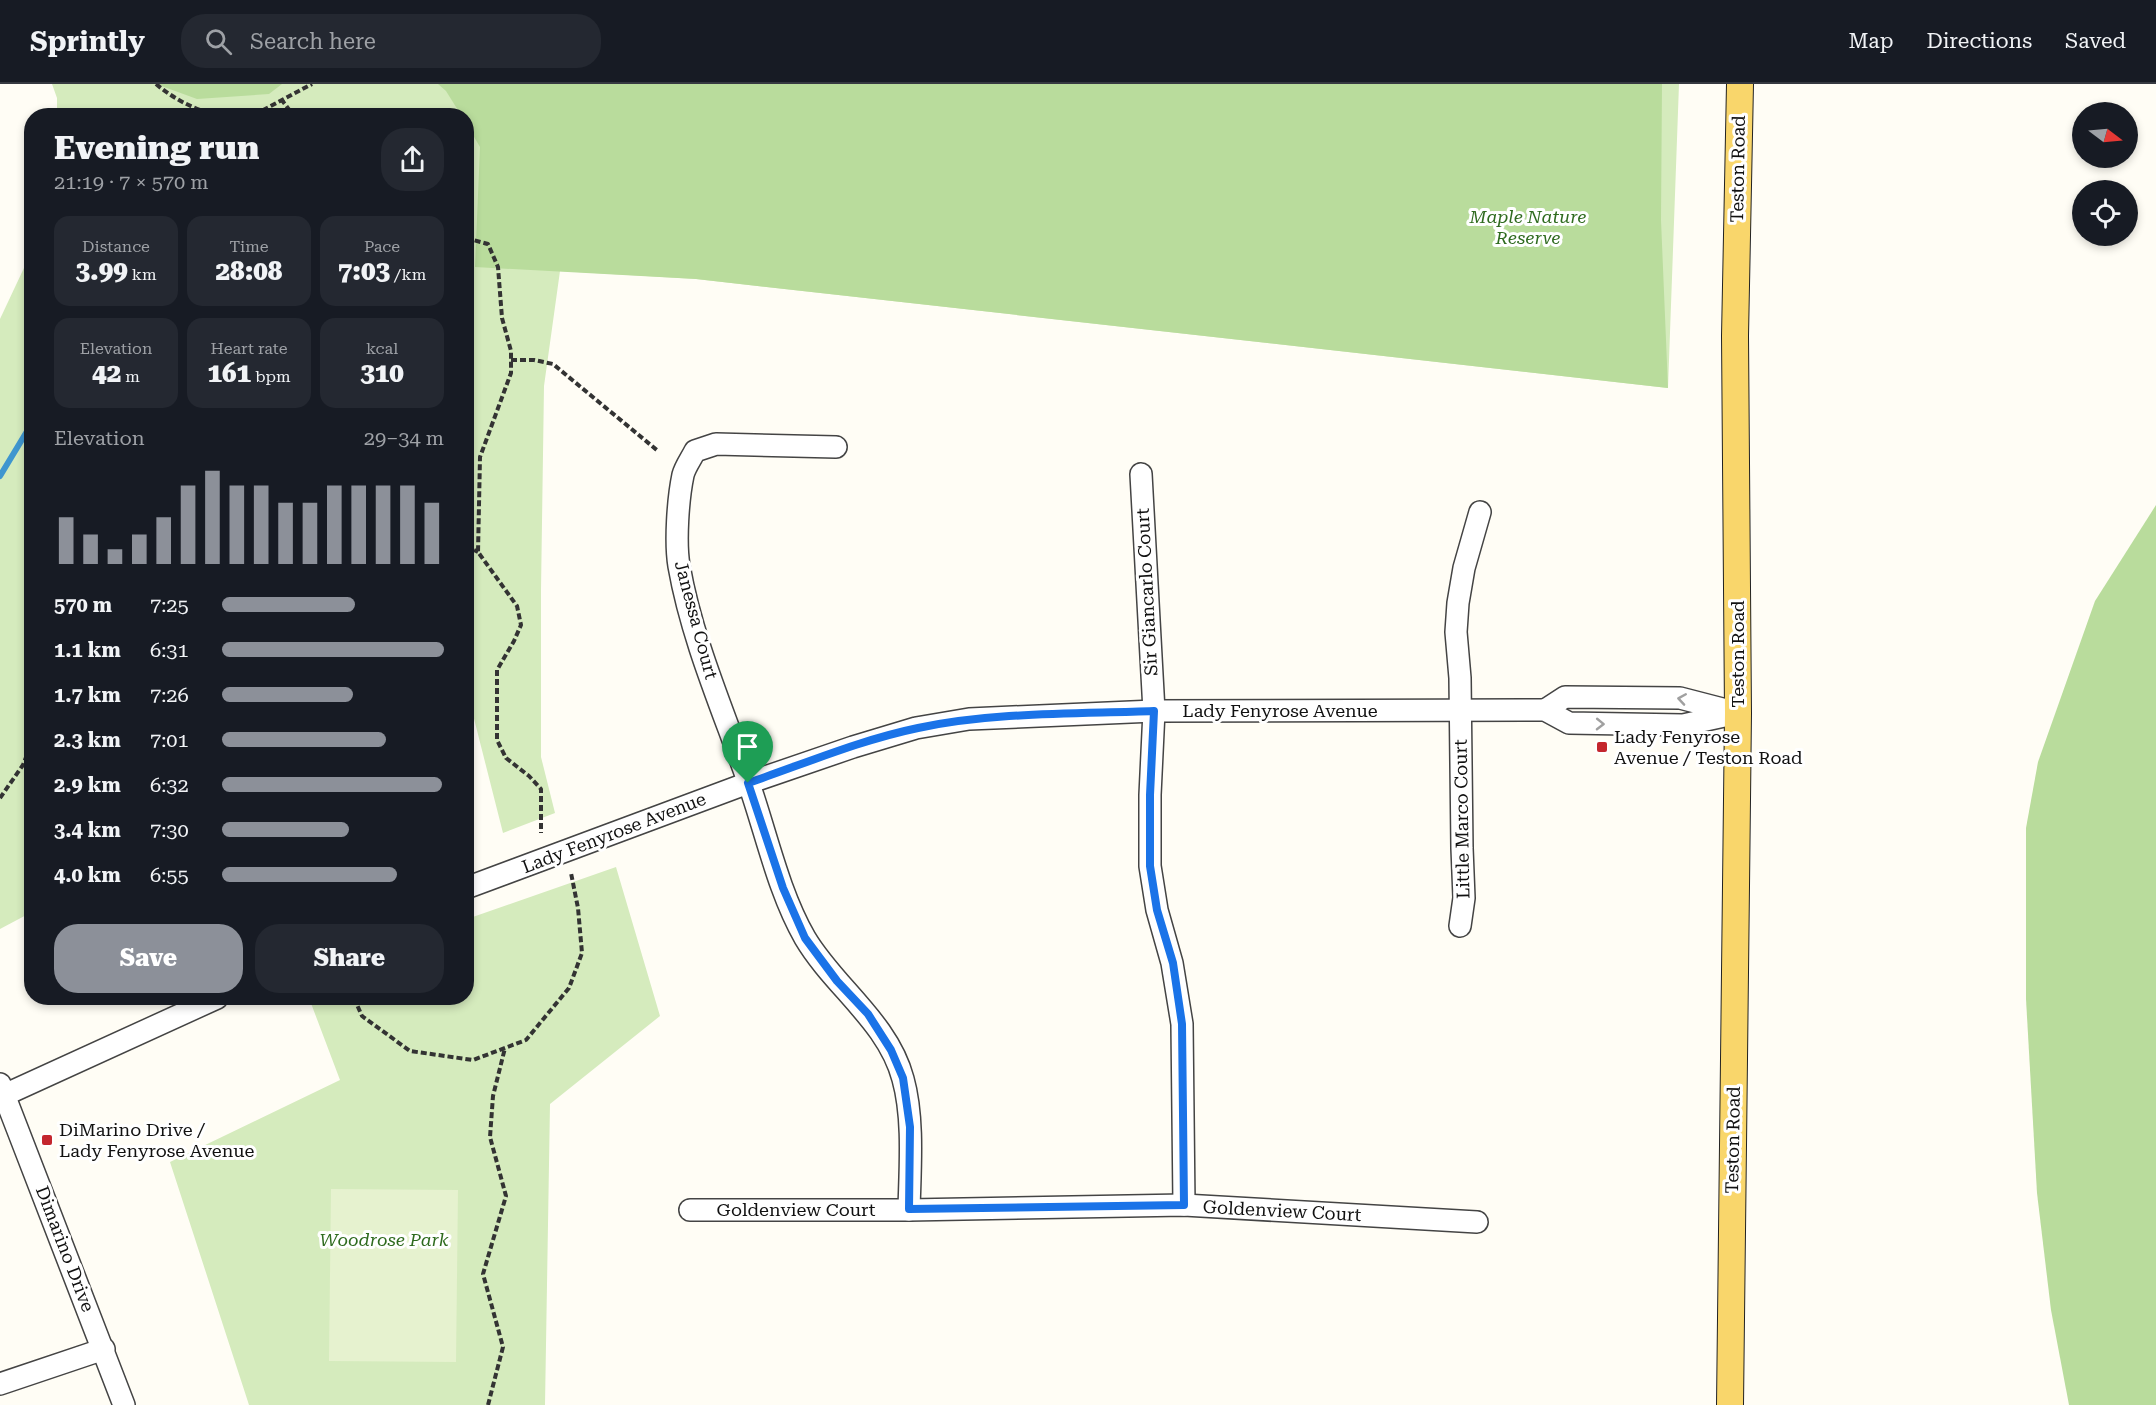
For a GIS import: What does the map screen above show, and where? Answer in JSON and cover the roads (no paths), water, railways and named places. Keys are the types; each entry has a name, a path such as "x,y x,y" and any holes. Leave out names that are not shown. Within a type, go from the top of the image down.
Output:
{"main road":[{"name":"Teston Road","path":"1730,1405 1738,713 1735,336 1740,84"}],"street":[{"name":"Janessa Court","path":"836,447 750,447 716,444 695,451 683,473 679,500 678,564 691,617 714,690 783,888 805,938 837,981 868,1014 891,1050 903,1078 910,1127 909,1209"},
{"name":"Sir Giancarlo Court","path":"1141,474 1154,711 1150,795 1150,866 1157,910 1173,963 1182,1024 1184,1205"},
{"name":"Little Marco Court","path":"1460,926 1464,898 1461,711 1456,632 1464,568 1480,512"},
{"name":"Lady Fenyrose Avenue","path":"474,885 748,783 853,747 927,726 969,719 1154,711 1545,710 1569,723 1683,725 1738,713"},
{"path":"2,1092 201,1005"},
{"name":"Dimarino Drive","path":"2,1092 124,1405"},
{"name":"Goldenview Court","path":"690,1210 1184,1205 1477,1222"},
{"path":"0,1384 104,1349"}],"waterway":[{"path":"0,476 24,436"}],"place":[{"name":"Lady Fenyrose Avenue / Teston Road","path":"1602,747"},
{"name":"DiMarino Drive / Lady Fenyrose Avenue","path":"47,1140"}],"park label":[{"name":"Maple Nature Reserve","path":"1528,227"},
{"name":"Woodrose Park","path":"384,1240"}]}
